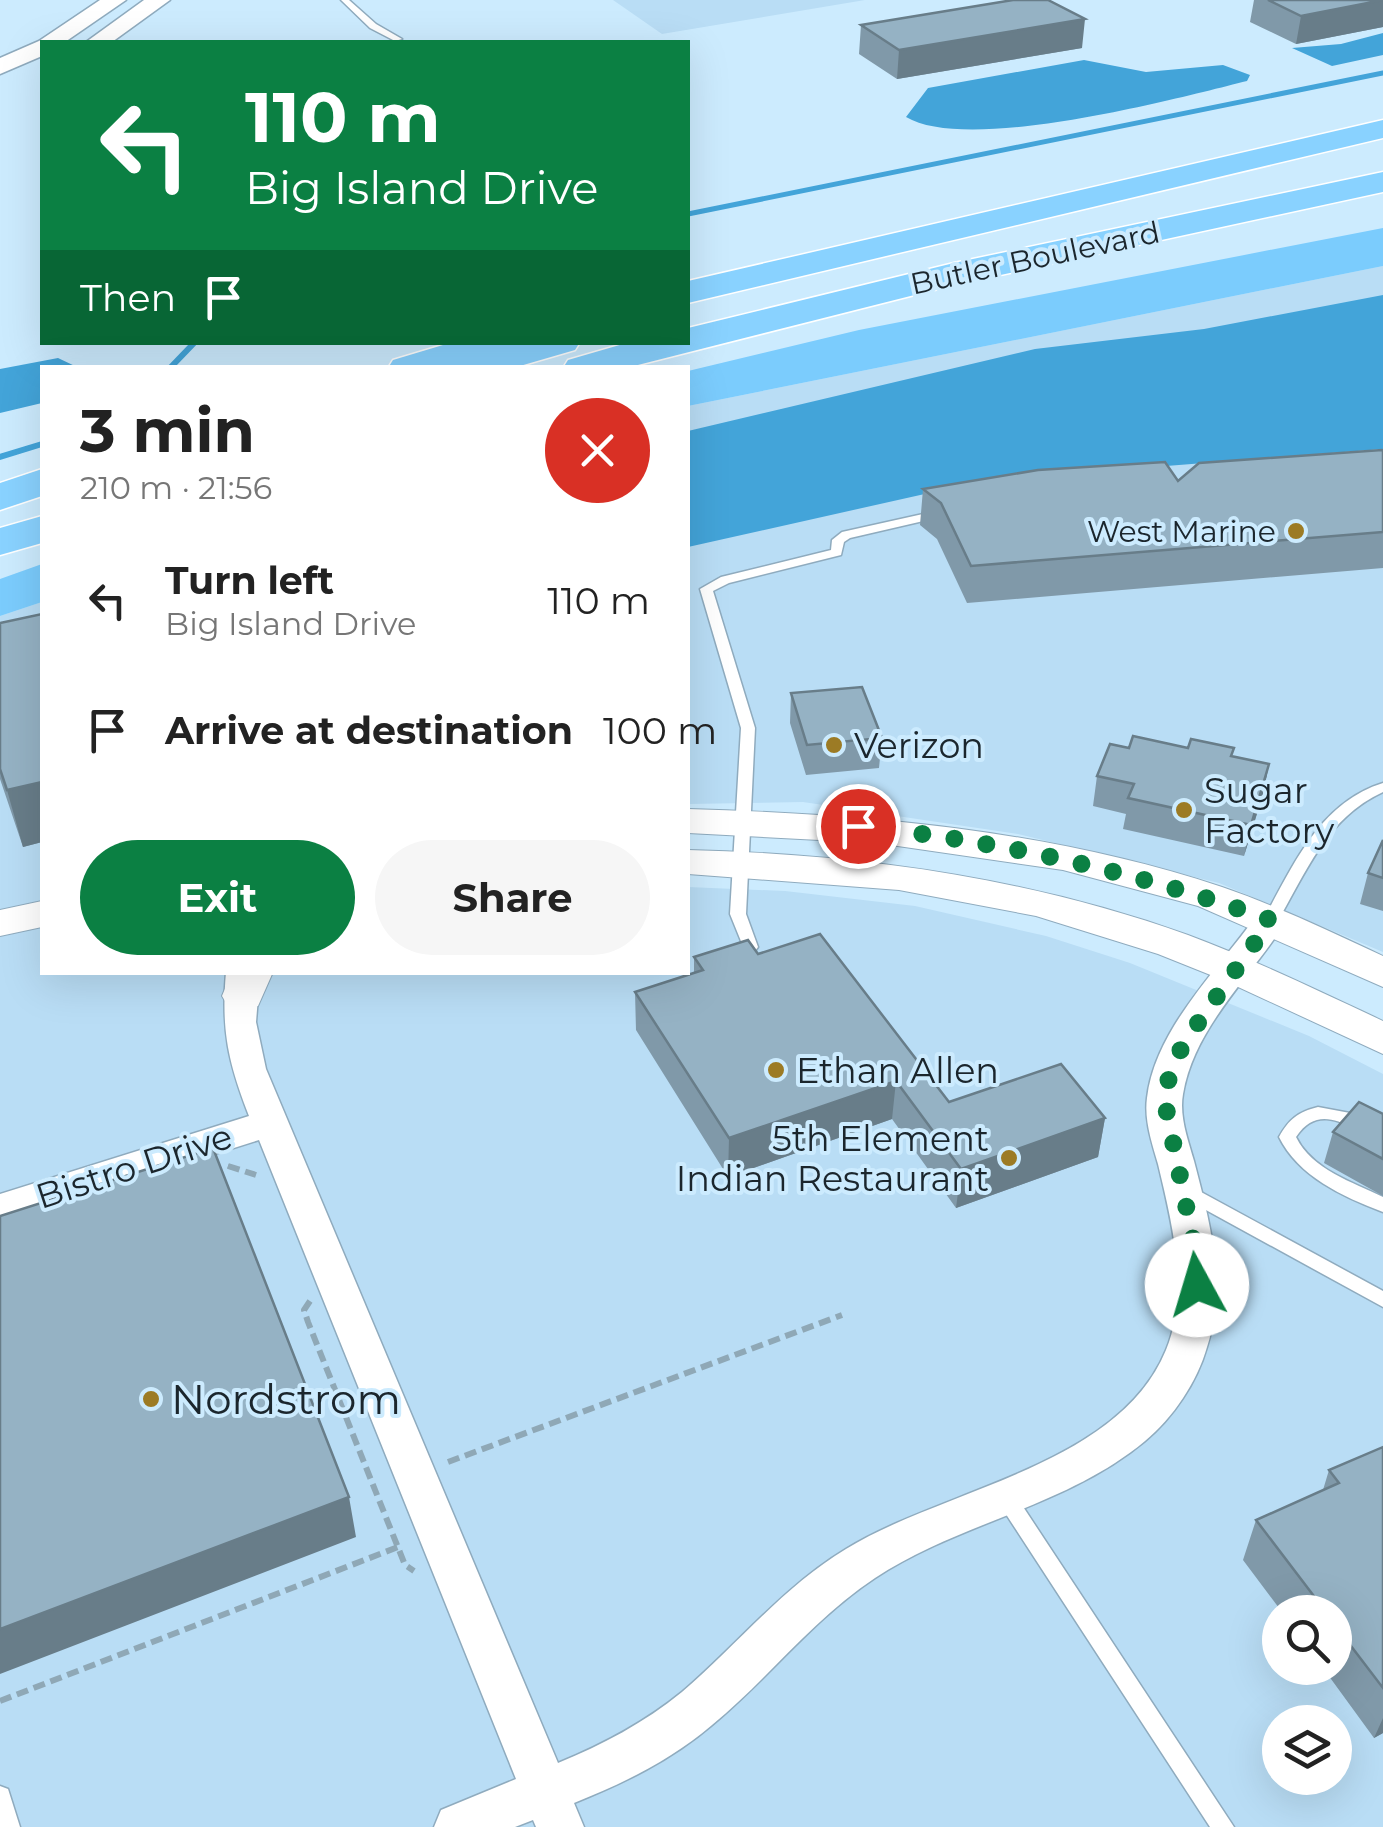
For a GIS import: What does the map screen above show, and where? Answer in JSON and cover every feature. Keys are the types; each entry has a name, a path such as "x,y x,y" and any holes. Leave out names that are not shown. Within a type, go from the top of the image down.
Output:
{"highway":[{"path":"690,292 1383,129"},
{"name":"Butler Boulevard","path":"690,310 1383,160"},
{"name":"Butler Boulevard","path":"690,340 954,274 1383,182"},
{"path":"690,340 817,326 1383,216"},
{"path":"418,365 486,345"},
{"path":"480,365 551,345"},
{"path":"593,365 667,345"},
{"path":"0,496 40,483"},
{"path":"0,508 40,496"},
{"path":"0,542 40,530"}],"main road":[{"path":"53,40 115,0"},
{"path":"100,40 159,0"},
{"path":"0,66 40,47"},
{"path":"0,90 40,71"}],"street":[{"path":"690,820 831,824 975,839 1188,890 1271,920 1383,973"},
{"path":"690,862 871,872 1014,898 1124,927 1239,970 1383,1039"},
{"path":"0,923 40,914"},
{"path":"458,1827 552,1808 671,1729 813,1594 868,1558 1007,1499 1136,1424 1166,1392 1184,1358 1198,1316 1196,1254 1164,1098 1186,1040 1271,920"},
{"path":"246,980 240,1022 243,1054 552,1808"},
{"name":"Bistro Drive","path":"0,1208 269,1123"}],"lane":[{"path":"345,0 372,26 398,39"},
{"path":"372,26 370,35 377,40"},
{"path":"750,948 738,914 748,728 706,589 838,552 838,540 846,535 958,511"},
{"path":"1271,920 1316,838 1350,800 1383,787"},
{"path":"1383,1136 1328,1111 1309,1114 1293,1124 1287,1136 1291,1149 1305,1163 1383,1205"},
{"path":"1182,1189 1383,1300"},
{"path":"1007,1499 1222,1827"},
{"path":"0,1797 9,1827"}],"path":[{"path":"209,1172 227,1166 262,1176"},
{"path":"311,1299 304,1310 405,1566 414,1571"},
{"path":"440,1464 842,1315"},
{"path":"0,1701 399,1547"}],"shaded area":[{"path":"613,0 865,0 662,34"},
{"path":"1383,33 1383,55 1332,66 1292,48 1341,44"},
{"path":"1084,60 1146,72 1223,65 1250,75 1247,81 1124,110 1022,127 936,127 906,117 928,88"},
{"path":"1383,228 1383,266 690,406 690,371 859,330"},
{"path":"1383,266 1383,952 1219,883 1018,834 803,802 690,804 690,406"},
{"path":"1383,295 1383,449 1089,472 947,489 690,547 690,431 1035,349 1204,329"},
{"path":"58,358 73,365 40,365 40,403 0,413 0,369"},
{"path":"40,565 40,603 0,616 0,579"},
{"path":"40,603 40,975 690,975 690,887 785,891 915,906 1046,936 1130,963 1309,1036 1383,1074 1383,1827 0,1827 0,616"}],"building":[{"path":"1013,0 1048,0 1085,19 899,50 861,25"},
{"path":"1268,0 1383,0 1301,16"},
{"path":"1382,450 1383,532 971,566 941,503 923,489 1038,470 1165,462 1178,481 1199,463"},
{"path":"40,614 40,782 7,790 0,769 0,623"},
{"path":"862,687 882,738 807,745 791,693"},
{"path":"1133,736 1188,748 1191,739 1234,748 1231,756 1269,764 1251,825 1128,798 1134,784 1097,776 1110,744 1129,748"},
{"path":"1383,840 1383,878 1368,873"},
{"path":"820,934 949,1102 1061,1064 1105,1118 961,1169 896,1081 729,1138 635,992 703,970 694,957 748,940 758,954"},
{"path":"1359,1102 1383,1114 1383,1159 1333,1132"},
{"name":"Nordstrom","path":"213,1148 349,1497 0,1629 0,1216"},
{"path":"1383,1447 1383,1688 1352,1647 1352,1595 1313,1595 1256,1520 1339,1483 1329,1470"}],"waterway":[{"path":"690,214 1383,73"},
{"path":"173,365 192,345"},
{"path":"0,457 40,445"}],"place":[{"name":"West Marine","path":"1296,531"},
{"name":"Verizon","path":"834,745"},
{"name":"Sugar Factory","path":"1184,810"},
{"name":"Ethan Allen","path":"776,1070"},
{"name":"5th Element Indian Restaurant","path":"1009,1158"},
{"name":"Nordstrom","path":"151,1399"}],"route":[{"path":"858,826 975,839 1049,854 1188,890 1271,920 1186,1040 1172,1066 1164,1098 1196,1254 1197,1285"}]}
